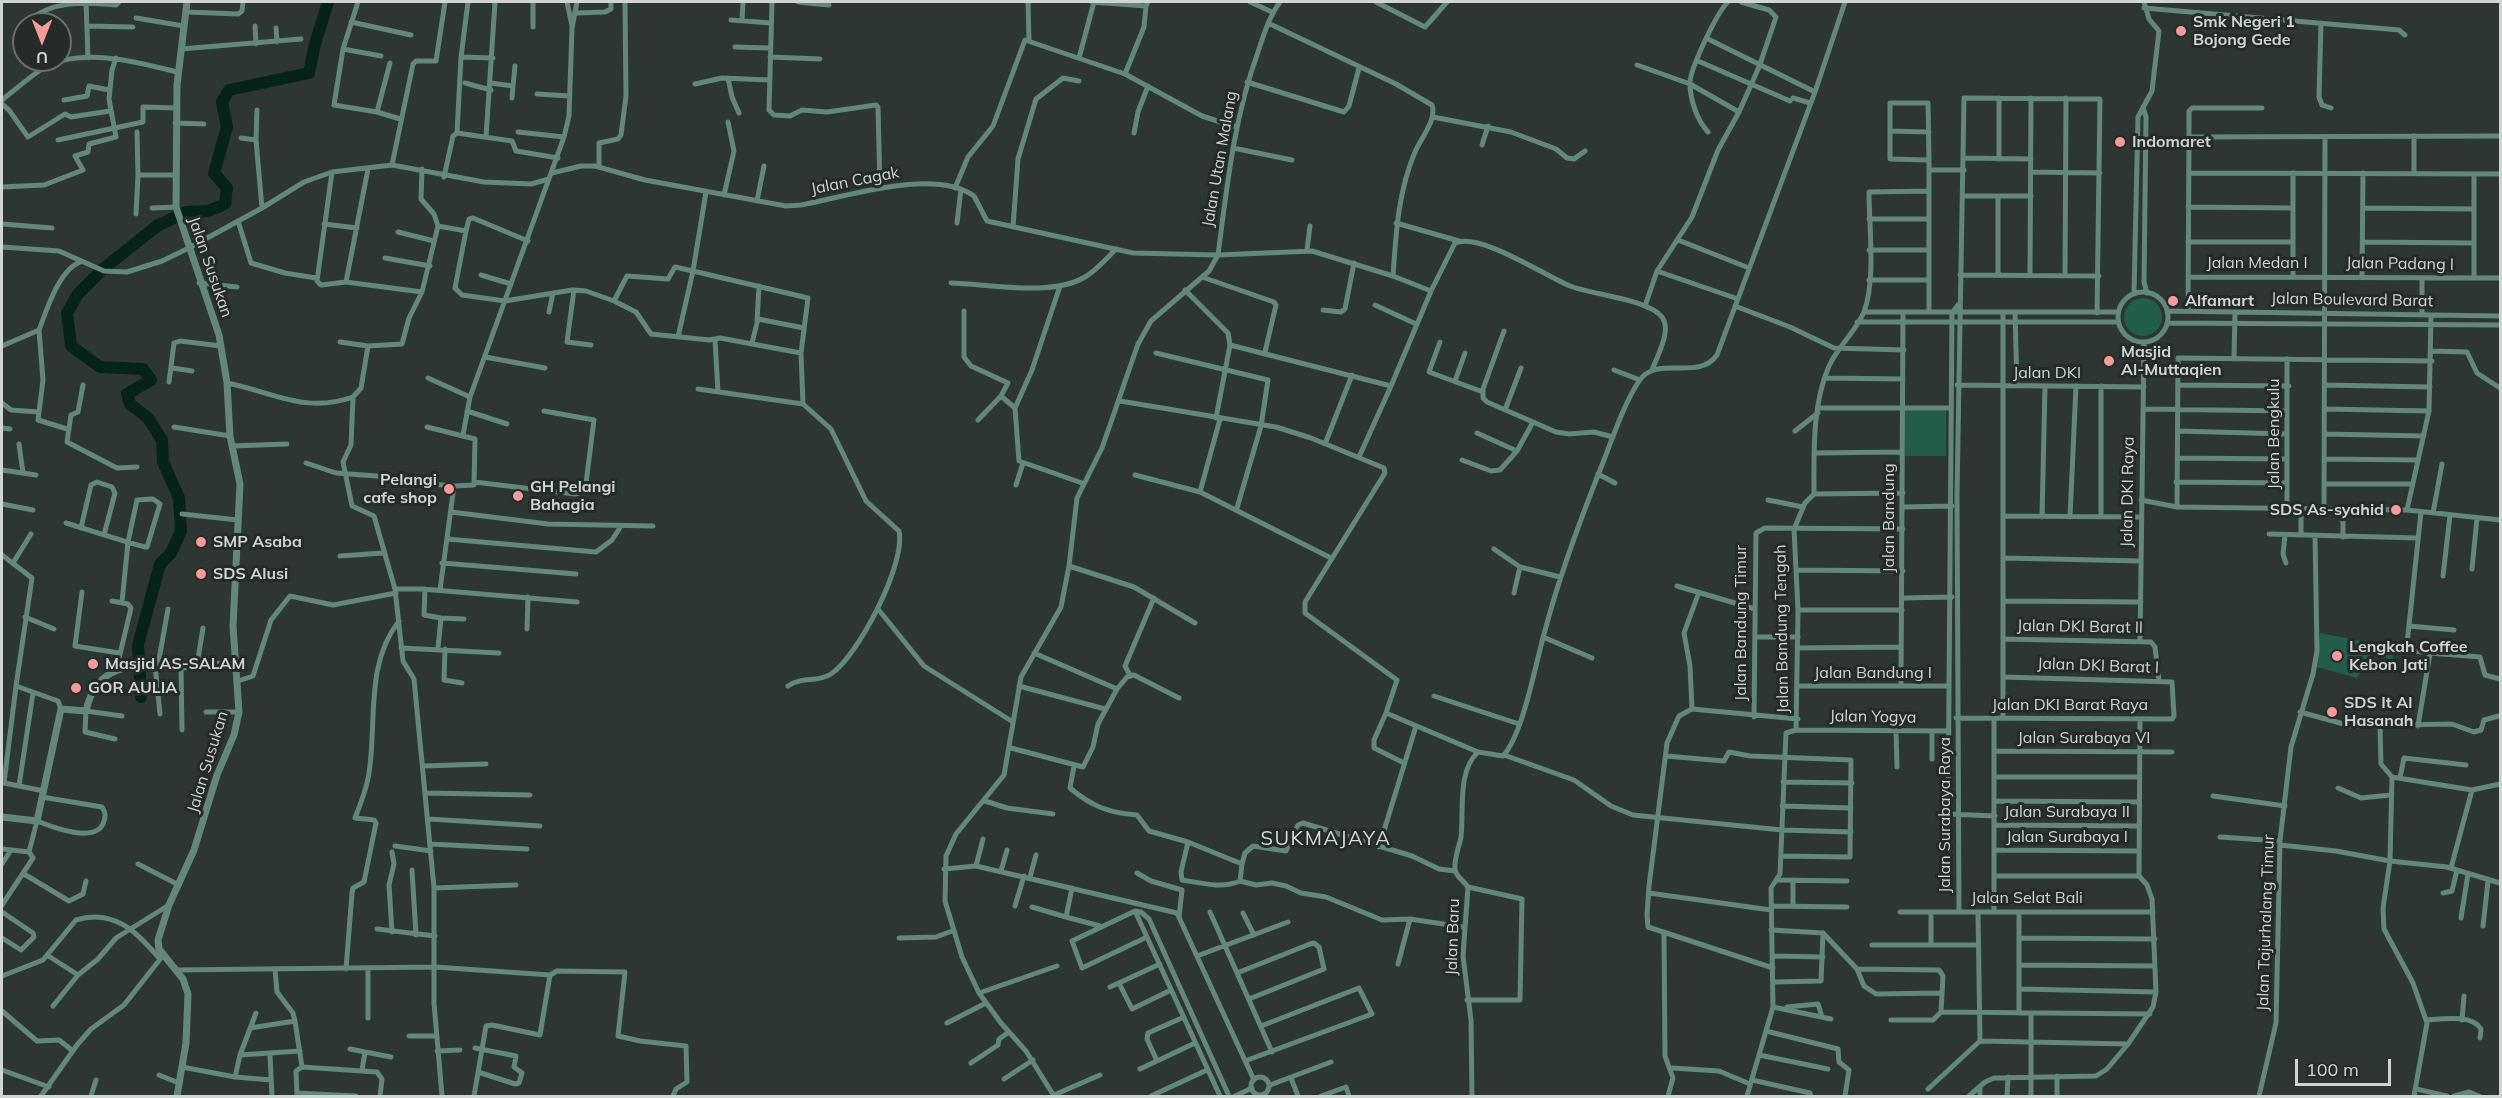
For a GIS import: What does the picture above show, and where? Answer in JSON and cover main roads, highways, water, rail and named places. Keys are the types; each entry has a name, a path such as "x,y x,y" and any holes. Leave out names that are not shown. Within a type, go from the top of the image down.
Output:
{"waterway":[{"path":"141,697 138,645 160,564 171,553 181,531 179,498 163,462 162,440 148,418 130,404 127,394 151,380 143,369 100,367 71,346 67,313 78,294 103,269 157,226 186,212 208,211 225,204 227,188 214,173 227,127 222,102 229,90 309,73 328,2"}],"place":[{"name":"Smk Negeri 1 Bojong Gede","path":"2181,31"},
{"name":"Indomaret","path":"2120,142"},
{"name":"Alfamart","path":"2173,301"},
{"name":"Masjid Al-Muttaqien","path":"2109,361"},
{"name":"Pelangi cafe shop","path":"449,489"},
{"name":"GH Pelangi Bahagia","path":"518,496"},
{"name":"SDS As-syahid","path":"2396,510"},
{"name":"SMP Asaba","path":"201,542"},
{"name":"SDS Alusi","path":"201,574"},
{"name":"Lengkah Coffee Kebon Jati","path":"2337,656"},
{"name":"Masjid AS-SALAM","path":"93,664"},
{"name":"GOR AULIA","path":"76,688"},
{"name":"SDS It Al Hasanah","path":"2332,712"}],"district":[{"name":"SUKMAJAYA","path":"1326,839"}]}
